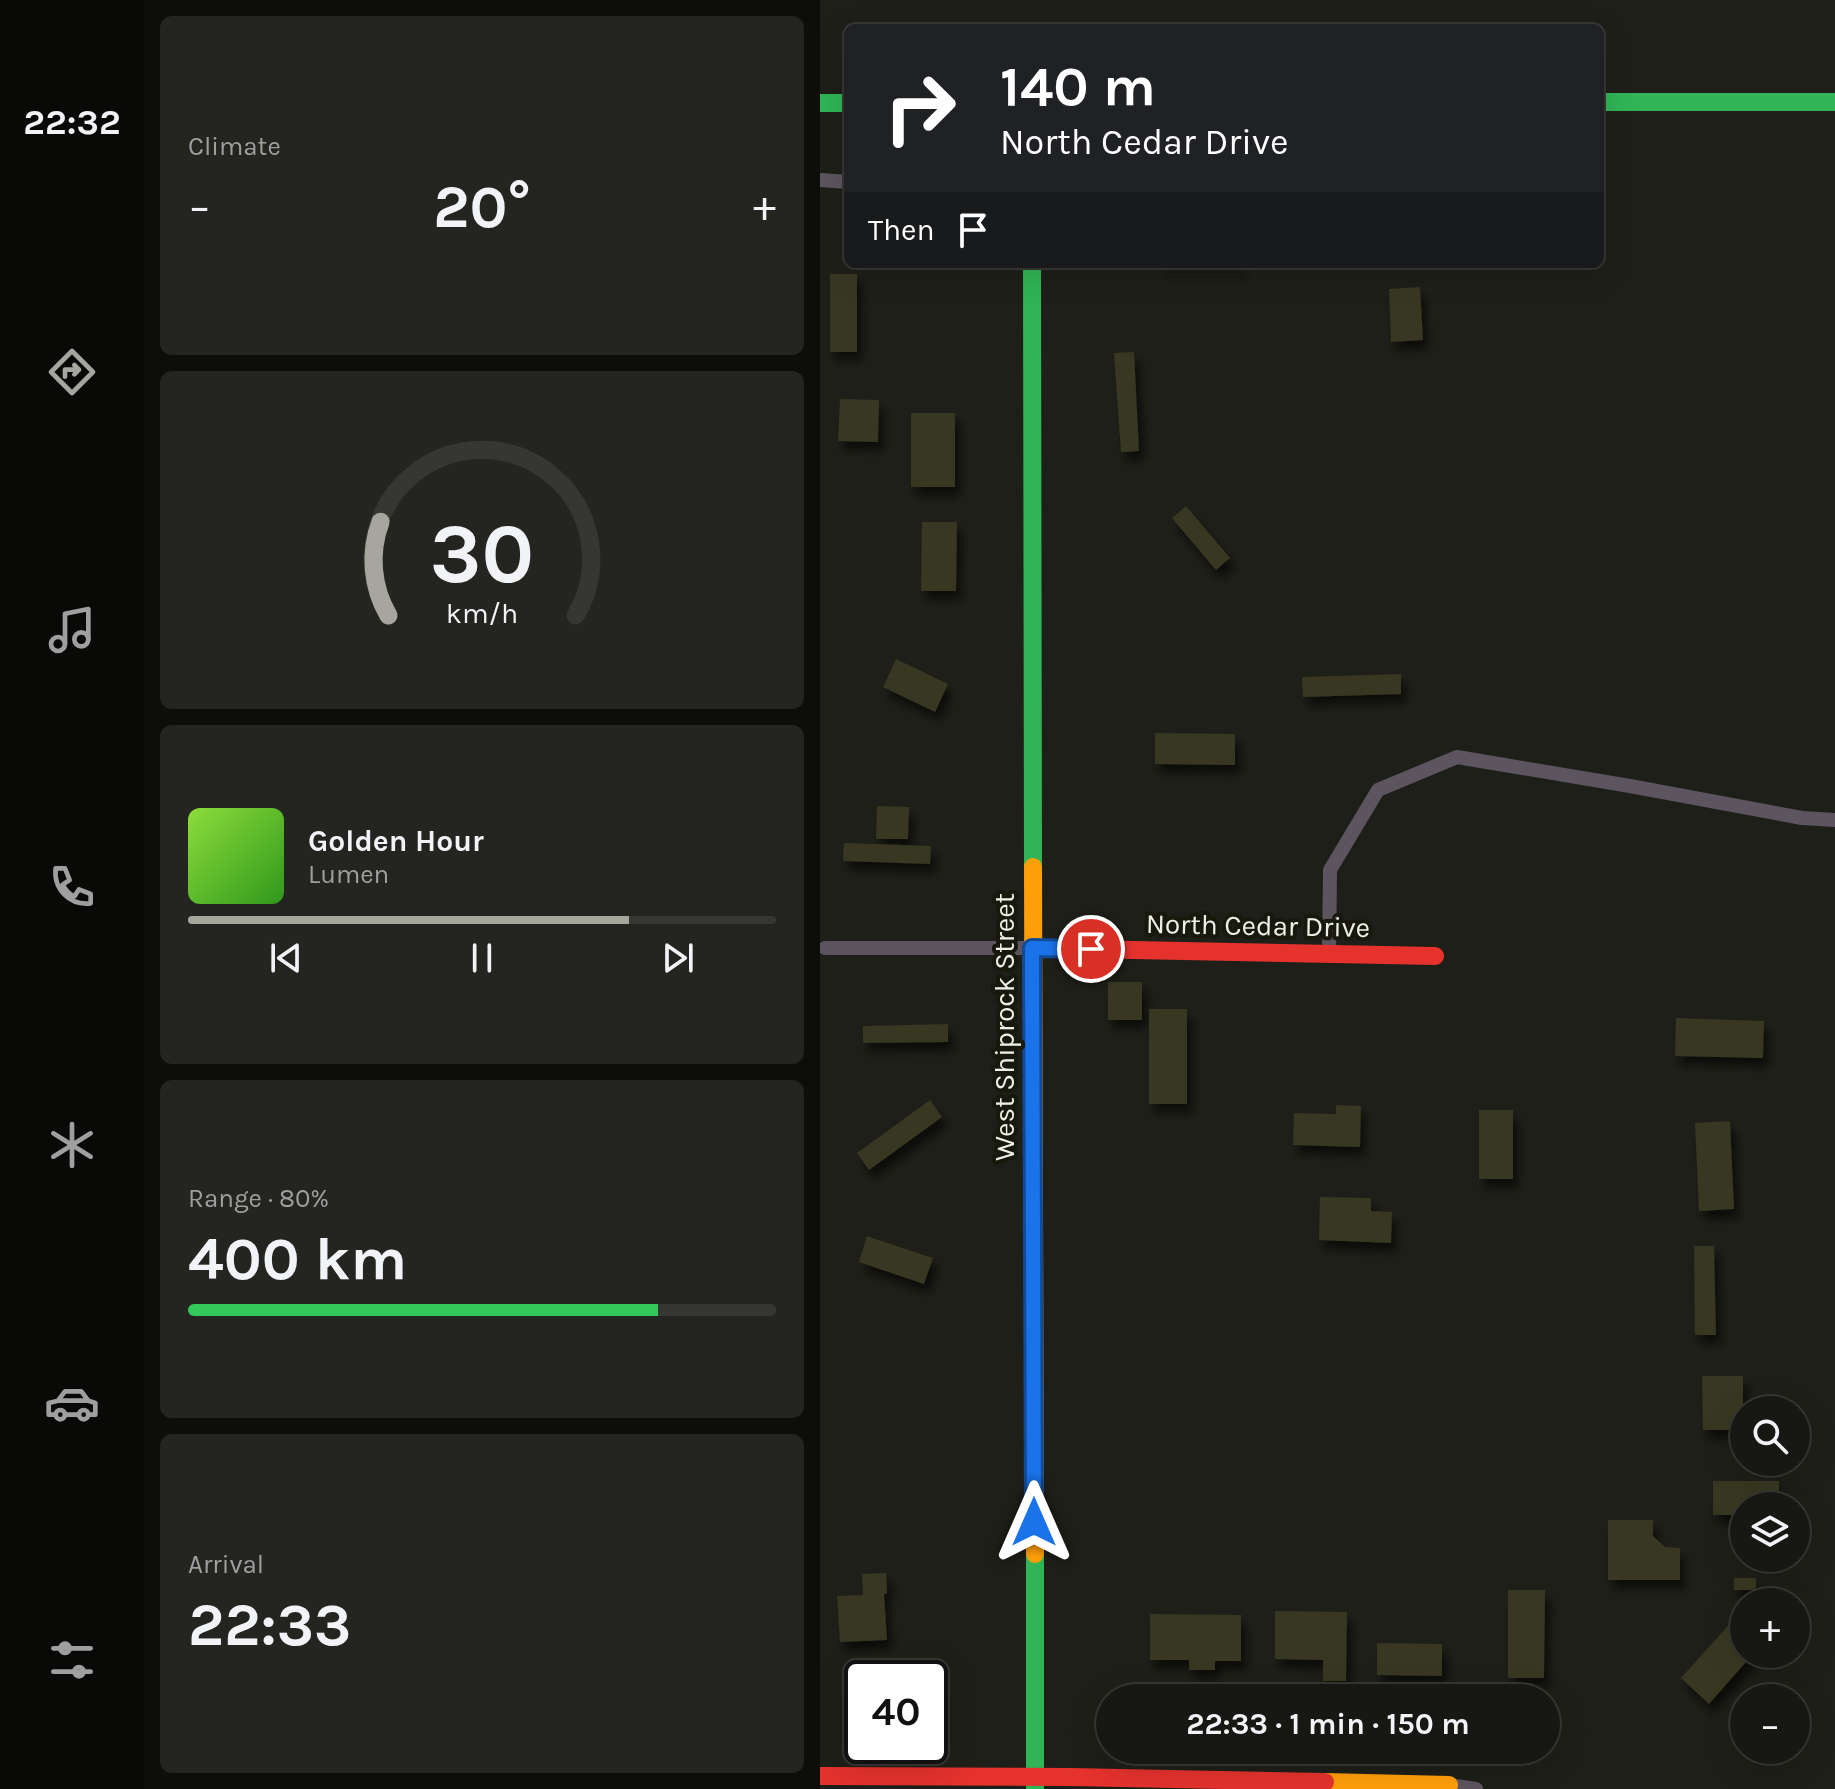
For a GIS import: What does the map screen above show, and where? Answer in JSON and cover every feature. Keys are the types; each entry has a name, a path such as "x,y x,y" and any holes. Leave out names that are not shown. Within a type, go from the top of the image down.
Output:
{"street":[{"path":"1604,102 1835,102"},
{"path":"820,103 844,103"},
{"name":"West Shiprock Street","path":"1032,268 1035,1783"},
{"name":"North Cedar Drive","path":"1032,948 1435,956"},
{"path":"820,1776 1035,1783 1450,1787"}],"lane":[{"path":"820,180 844,182"},
{"path":"1329,954 1330,870 1378,790 1457,757 1802,818 1835,820"},
{"path":"825,948 1032,948"},
{"path":"1450,1787 1476,1789"}],"building":[{"path":"830,274 857,274 857,352 830,352"},
{"path":"1420,287 1423,340 1391,342 1389,289"},
{"path":"1134,352 1139,451 1121,452 1114,353"},
{"path":"840,399 879,400 878,442 838,441"},
{"path":"911,413 955,413 955,487 911,487"},
{"path":"1186,506 1230,558 1216,570 1172,518"},
{"path":"922,522 957,522 956,591 921,591"},
{"path":"896,659 948,684 935,712 883,687"},
{"path":"1401,674 1401,694 1303,697 1302,677"},
{"path":"1155,733 1235,734 1235,765 1155,764"},
{"path":"877,806 909,807 908,839 876,839"},
{"path":"844,843 931,846 930,864 843,861"},
{"path":"1108,982 1142,982 1142,1020 1108,1020"},
{"path":"1149,1009 1187,1009 1187,1104 1149,1104"},
{"path":"1676,1018 1764,1021 1763,1058 1675,1056"},
{"path":"948,1024 948,1042 863,1043 863,1026"},
{"path":"930,1100 942,1117 869,1170 857,1153"},
{"path":"1336,1105 1361,1106 1360,1147 1293,1145 1294,1113 1336,1114"},
{"path":"1479,1110 1513,1110 1513,1179 1479,1179"},
{"path":"1730,1121 1734,1209 1699,1211 1695,1123"},
{"path":"1320,1197 1371,1198 1371,1211 1392,1212 1391,1243 1319,1240"},
{"path":"867,1236 933,1258 924,1284 859,1262"},
{"path":"1694,1246 1714,1246 1716,1335 1695,1335"},
{"path":"1702,1376 1743,1376 1743,1396 1730,1396 1730,1430 1703,1430"},
{"path":"1713,1481 1779,1481 1779,1492 1730,1492 1730,1515 1713,1515"},
{"path":"1608,1520 1653,1520 1653,1536 1665,1547 1680,1548 1680,1580 1608,1580"},
{"path":"886,1573 887,1640 840,1642 837,1596 863,1595 862,1574"},
{"path":"1734,1578 1756,1578 1756,1588 1734,1588"},
{"path":"1508,1590 1545,1590 1544,1678 1508,1678"},
{"path":"1275,1611 1347,1612 1346,1681 1323,1681 1323,1660 1275,1659"},
{"path":"1150,1614 1241,1615 1241,1661 1215,1661 1215,1670 1189,1670 1189,1660 1150,1660"},
{"path":"1730,1624 1730,1668 1741,1668 1709,1704 1681,1678"},
{"path":"1377,1643 1442,1644 1442,1676 1377,1675"}],"traffic: fast":[{"path":"1604,102 1835,102"},
{"path":"820,103 844,103"},
{"path":"1032,268 1033,867"},
{"path":"1035,1554 1035,1789"}],"traffic: slow":[{"path":"1033,867 1035,1554"},
{"path":"1325,1782 1449,1785"}],"traffic: jam":[{"path":"1032,948 1435,956"},
{"path":"820,1776 1325,1782"}],"route":[{"path":"1034,1522 1032,948 1091,949"}]}
